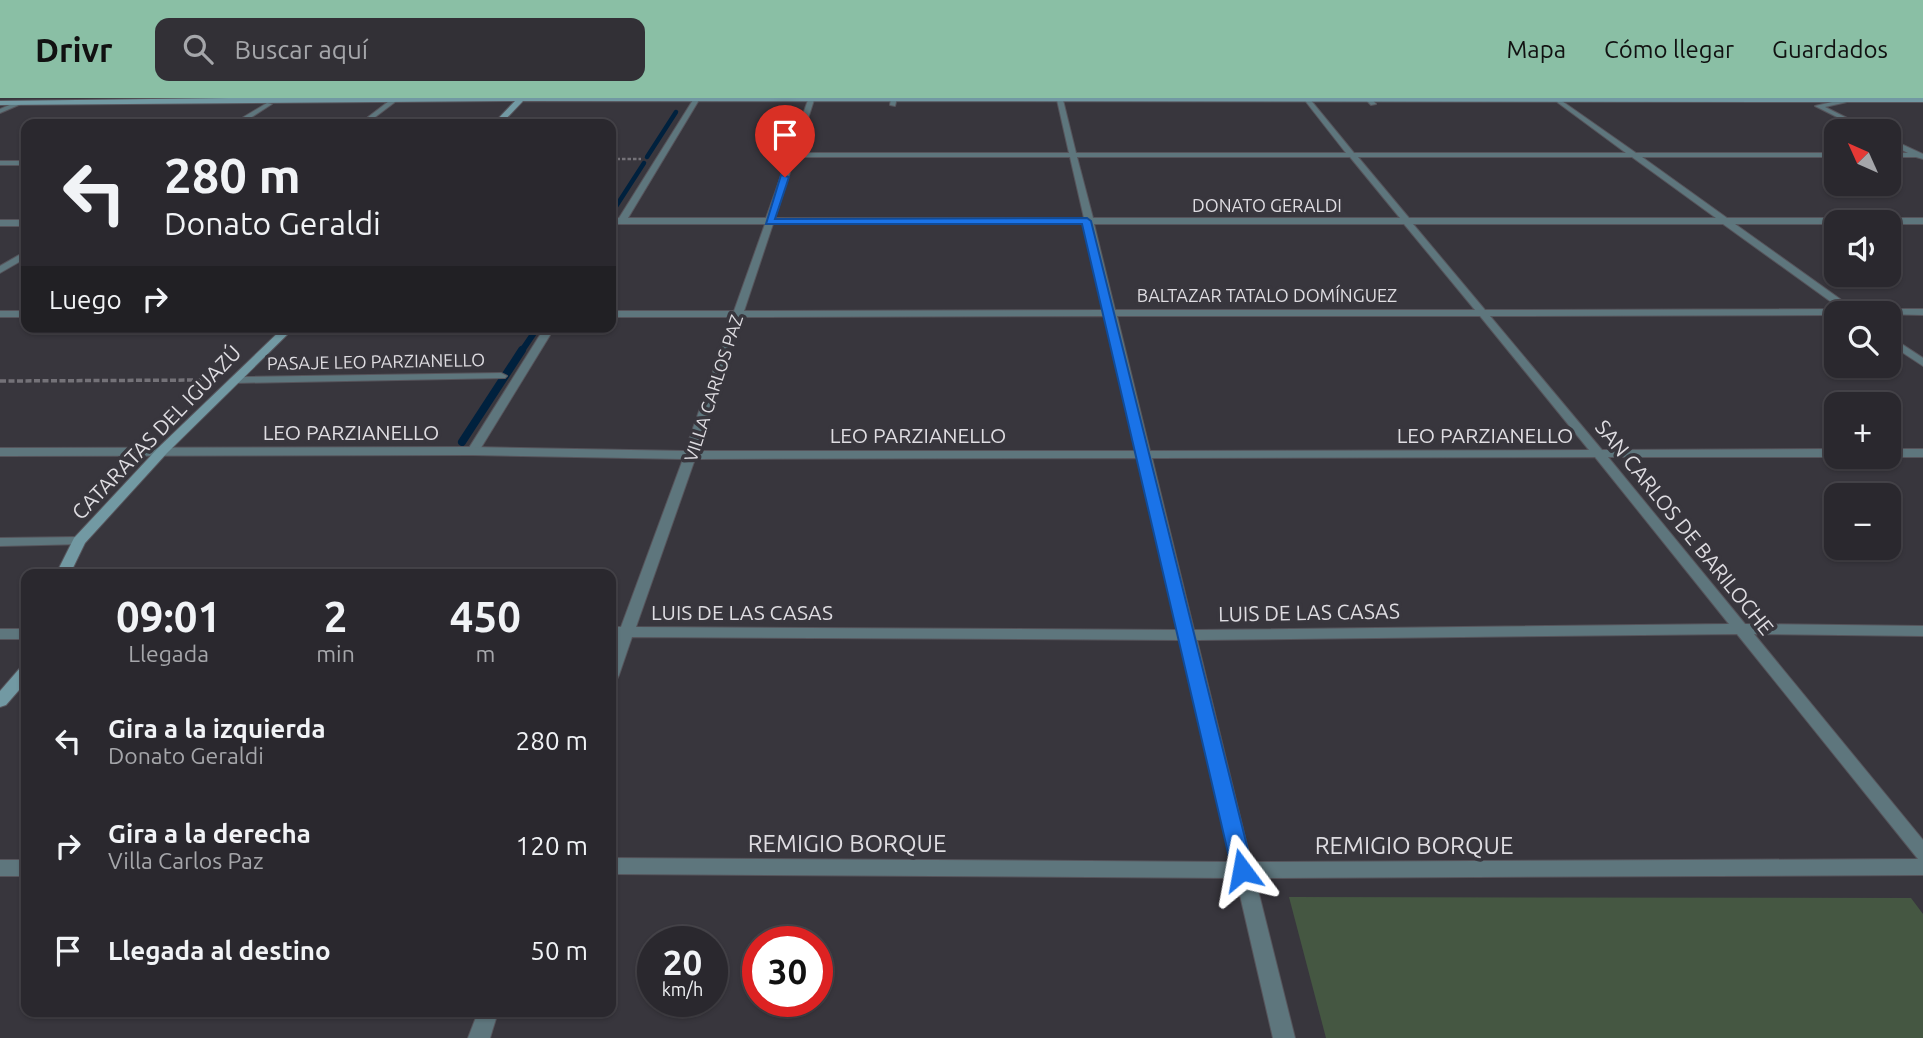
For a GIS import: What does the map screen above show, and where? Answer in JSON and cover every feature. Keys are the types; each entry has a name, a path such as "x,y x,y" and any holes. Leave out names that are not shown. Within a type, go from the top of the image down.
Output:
{"main road":[{"path":"392,102 432,99 518,102 651,99 695,103"},
{"path":"1060,102 1131,99 1308,101"},
{"path":"1562,103 1692,99 1842,99 1923,103"},
{"path":"0,103 179,100 695,103 1369,100 1818,106 1923,103"},
{"path":"232,101 269,104 303,100"},
{"path":"502,119 518,102"},
{"name":"CATARATAS DEL IGUAZÚ","path":"65,569 79,541 163,450 284,333"},
{"path":"0,701 21,678"}],"street":[{"path":"46,103 55,98"},
{"path":"1818,106 1842,99"},
{"name":"SAN CARLOS DE BARILOCHE","path":"1308,101 1923,853"},
{"path":"369,119 392,102"},
{"name":"VILLA CARLOS PAZ","path":"616,662 690,455 810,102"},
{"path":"1060,102 1284,1038"},
{"path":"0,111 19,103"},
{"path":"622,221 695,103"},
{"path":"1562,103 1836,301"},
{"path":"244,119 269,104"},
{"path":"1818,106 1845,119"},
{"path":"1901,146 1921,156"},
{"path":"792,155 1824,155"},
{"path":"1901,155 1921,156"},
{"path":"0,163 21,163"},
{"name":"DONATO GERALDI","path":"616,221 1923,221"},
{"path":"0,223 21,223"},
{"path":"0,271 21,257"},
{"name":"BALTAZAR TATALO DOMÍNGUEZ","path":"1901,312 1923,312"},
{"name":"BALTAZAR TATALO DOMÍNGUEZ","path":"616,314 1824,313"},
{"path":"0,314 21,314"},
{"path":"473,451 546,333"},
{"path":"1901,347 1923,363"},
{"name":"PASAJE LEO PARZIANELLO","path":"235,380 501,376"},
{"name":"LEO PARZIANELLO","path":"0,452 473,451 690,455 1824,453"},
{"path":"1901,453 1923,453"},
{"path":"0,542 79,541"},
{"name":"LUIS DE LAS CASAS","path":"616,632 1186,635 1741,629 1923,631"},
{"path":"0,634 21,634"},
{"name":"REMIGIO BORQUE","path":"616,866 1242,870 1923,867"},
{"path":"0,868 21,868"},
{"path":"479,1038 486,1017"}],"path":[{"path":"616,159 660,159"},
{"path":"0,381 235,380"}],"green space":[{"path":"1289,897 1911,898 1923,914 1923,1038 1326,1038"}],"waterway":[{"path":"647,157 676,112"},
{"path":"616,206 644,163"},
{"path":"521,352 534,333"},
{"path":"462,442 522,350"}],"route":[{"path":"785,177 769,222 1087,221 1242,870"}]}
